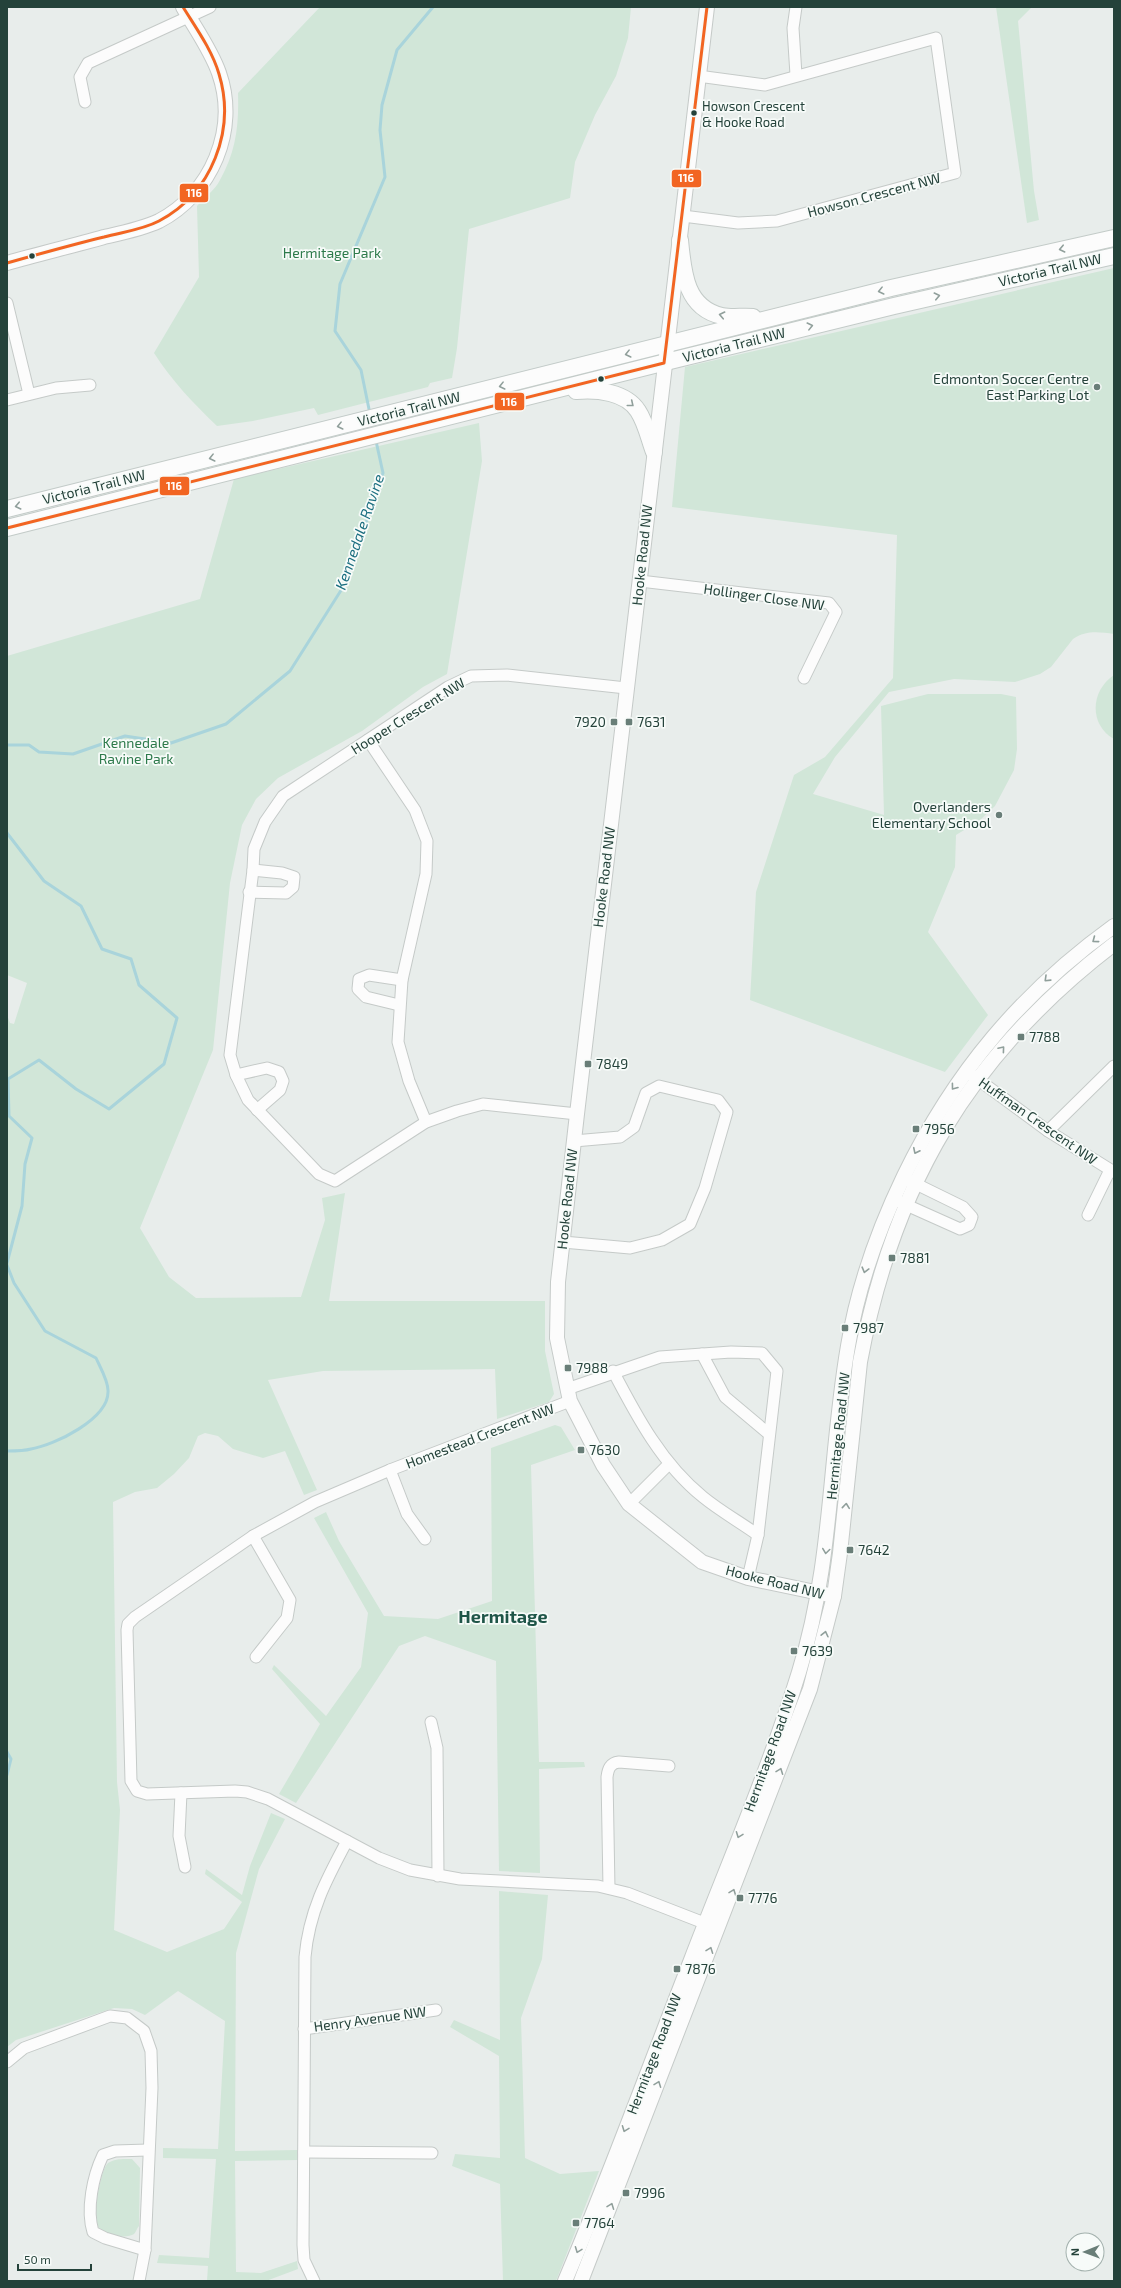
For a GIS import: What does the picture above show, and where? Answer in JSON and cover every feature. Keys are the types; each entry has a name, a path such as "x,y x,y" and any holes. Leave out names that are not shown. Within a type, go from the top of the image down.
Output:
{"main road":[{"name":"Victoria Trail NW","path":"7,509 775,317 1114,238"},
{"path":"680,240 684,279 690,293 700,305 722,316 775,317"},
{"path":"1085,244 1087,261"},
{"name":"Victoria Trail NW","path":"7,528 664,363 1087,261 1114,256"},
{"path":"539,395 591,391 604,392 628,401 639,413 654,452"}],"street":[{"path":"85,102 80,77 88,63 185,12 210,7"},
{"name":"Hooke Road NW","path":"707,7 683,216 666,345 640,581 626,688 562,1242 558,1282 557,1338 568,1395 603,1465 629,1504 702,1562 748,1578 834,1596"},
{"path":"796,7 792,28 796,75"},
{"path":"7,263 146,226 170,214 200,187 214,165 220,146 225,127 225,101 215,63 185,12"},
{"name":"Howson Crescent NW","path":"683,216 738,223 777,221 955,173 936,38 796,75 764,85 698,76"},
{"path":"7,304 29,394"},
{"path":"7,400 56,388 90,385"},
{"name":"Hollinger Close NW","path":"640,581 829,603 836,612 804,678"},
{"name":"Hooper Crescent NW","path":"577,1114 483,1104 426,1122 335,1181 319,1174 248,1100 236,1075 230,1055 249,892 253,870 254,849 262,829 284,796 448,687 471,676 507,675 626,688"},
{"path":"368,740 415,810 427,841 426,874 402,980 399,1005 398,1042 409,1081 426,1122"},
{"path":"249,892 286,893 293,887 294,877 282,873 253,870"},
{"name":"Hermitage Road NW","path":"909,1181 922,1138 950,1091 1005,1022 1023,1002 1076,954 1114,926"},
{"name":"Hermitage Road NW","path":"565,2281 705,1923 785,1714 800,1669 819,1593 826,1551 848,1344 869,1258 909,1181 978,1080 1021,1027 1042,1005 1084,967 1114,944"},
{"path":"399,1005 366,997 358,989 359,979 369,975 402,980"},
{"path":"1048,1131 1114,1066"},
{"path":"236,1075 267,1068 279,1072 283,1081 280,1090 257,1110"},
{"name":"Huffman Crescent NW","path":"967,1070 978,1080 1048,1131 1112,1171 1088,1215"},
{"path":"562,1242 630,1248 662,1240 690,1224 705,1188 727,1112 718,1100 659,1086 646,1093 634,1127 620,1137 574,1141"},
{"path":"899,1202 960,1229 969,1225 972,1217 963,1207 909,1181"},
{"name":"Hermitage Road NW","path":"581,2281 800,1721 819,1659 834,1596 863,1346 876,1287 899,1202"},
{"name":"Homestead Crescent NW","path":"718,1929 609,1888 460,1879 438,1876 398,1866 262,1796 235,1791 141,1793 135,1788 131,1781 129,1750 128,1624 140,1613 253,1536 315,1502 568,1395 613,1371 660,1357 702,1354 762,1353 777,1371 769,1434"},
{"path":"702,1354 725,1397 769,1434 758,1535 748,1578"},
{"path":"613,1371 637,1418 669,1464 702,1496 758,1535"},
{"path":"629,1504 669,1464"},
{"name":"Homestead Crescent NW","path":"390,1470 407,1514 425,1539"},
{"path":"253,1536 290,1600 287,1618 256,1657"},
{"path":"431,1722 437,1748 438,1876"},
{"path":"609,1888 607,1777 609,1768 612,1764 619,1762 669,1766"},
{"path":"181,1793 179,1836 185,1867"},
{"name":"Henry Avenue NW","path":"314,2281 308,2270 303,2253 305,1957 310,1922 325,1883 347,1841"},
{"name":"Henry Avenue NW","path":"304,2029 436,2010"},
{"path":"7,2062 24,2048 104,2018 122,2016 134,2021 148,2037 151,2051 152,2088 148,2150 145,2250 139,2281"},
{"path":"145,2250 105,2238 93,2232 89,2219 97,2167 103,2155 115,2151 148,2150"},
{"path":"304,2152 432,2153"}],"green space":[{"name":"Hermitage Park","path":"320,7 631,7 628,38 616,76 595,115 575,162 570,198 469,229 457,348 452,378 430,383 428,387 318,415 314,408 253,421 217,426 183,391 154,353 199,277 197,206 218,184 230,159 237,127 238,93"},
{"path":"996,7 1032,7 1018,21 1034,191 1039,220 1027,223"},
{"path":"1114,268 1114,634 1093,632 1078,636 1073,639 1051,667 1040,674 1015,682 954,679 889,692 835,757 813,794 884,815 881,706 928,694 1001,694 1016,697 1017,749 1014,770 995,806 979,821 956,835 955,867 928,932 988,1015 945,1072 750,1000 756,892 794,775 825,757 893,678 897,535 672,507 685,367"},
{"name":"Kennedale Ravine Park","path":"479,423 482,461 447,674 423,687 362,731 278,778 256,799 242,825 230,883 213,1050 140,1228 169,1277 196,1298 301,1297 325,1220 322,1198 345,1193 329,1301 545,1301 545,1351 554,1394 549,1402 497,1419 495,1369 323,1371 268,1380 317,1490 304,1495 285,1451 263,1458 233,1449 218,1436 205,1433 198,1436 189,1458 174,1474 157,1488 135,1492 113,1502 117,1782 120,1810 114,1930 167,1952 224,1929 242,1902 205,1874 206,1869 242,1895 250,1866 271,1813 285,1819 259,1869 236,1953 235,2151 298,2150 298,2160 235,2161 236,2272 261,2273 297,2261 298,2269 266,2281 207,2281 208,2266 157,2263 159,2255 209,2258 216,2159 163,2158 163,2148 218,2149 225,2021 178,1991 145,2015 132,2009 114,2008 16,2040 7,2047 7,1015 10,1023 14,1024 27,983 7,975 7,656 200,599 234,479"},
{"path":"1114,675 1114,739 1106,733 1100,725 1096,708 1100,690"},
{"path":"856,1333 860,1334 830,1576 826,1575 844,1410"},
{"path":"555,1425 561,1427 575,1450 531,1465 539,1762 584,1762 585,1767 539,1769 540,1873 499,1871 496,1661 425,1636 399,1646 296,1803 279,1794 320,1724 272,1669 274,1665 326,1716 361,1667 368,1613 314,1518 326,1512 339,1541 384,1616 438,1619 492,1601 491,1448"},
{"path":"499,1891 548,1895 542,1959 521,2018 525,2158 560,2174 599,2171 556,2281 503,2281 500,2184 452,2166 455,2154 500,2158 499,2056 450,2027 454,2020 500,2040"},
{"path":"123,2159 132,2159 140,2168 139,2226 134,2234 130,2236 114,2235 104,2231 97,2225 96,2204 100,2183 105,2167 108,2163"}],"waterway":[{"name":"Kennedale Ravine","path":"370,414 361,370 335,331 340,284 385,177 380,130 382,105 397,50 433,7"},
{"name":"Kennedale Ravine","path":"7,745 29,745 39,752 73,754 125,736 171,743 226,724 290,671 345,584 383,473 376,441"},
{"name":"Kennedale Ravine","path":"7,833 44,881 81,906 102,949 131,959 139,985 177,1018 164,1064 109,1109 76,1089 39,1060 8,1079 9,1116 32,1138 25,1164 22,1206 7,1263"},
{"name":"Kennedale Ravine","path":"7,1265 14,1283 45,1331 96,1358 106,1379 108,1388 106,1402 99,1412 90,1421 78,1429 41,1447 7,1451"},
{"name":"Kennedale Ravine","path":"7,1752 11,1759 7,1775"}],"transit line":[{"name":"116","path":"7,263 79,243 139,229 159,221 177,209 193,194 206,177 215,158 221,138 224,117 223,95 219,74 212,56 183,7"},
{"name":"116","path":"7,528 664,363 707,7"}],"place":[{"name":"Howson Crescent & Hooke Road","path":"694,113"},
{"name":"Edmonton Soccer Centre East Parking Lot","path":"1097,387"},
{"name":"7920","path":"614,722"},
{"name":"7631","path":"629,722"},
{"name":"Overlanders Elementary School","path":"999,815"},
{"name":"7788","path":"1021,1037"},
{"name":"7849","path":"588,1064"},
{"name":"7956","path":"916,1129"},
{"name":"7881","path":"892,1258"},
{"name":"7987","path":"845,1328"},
{"name":"7988","path":"568,1368"},
{"name":"7630","path":"581,1450"},
{"name":"7642","path":"850,1550"},
{"name":"7639","path":"794,1651"},
{"name":"7776","path":"740,1898"},
{"name":"7876","path":"677,1969"},
{"name":"7996","path":"626,2193"},
{"name":"7764","path":"576,2223"}],"district":[{"name":"Hermitage","path":"503,1617"}]}
